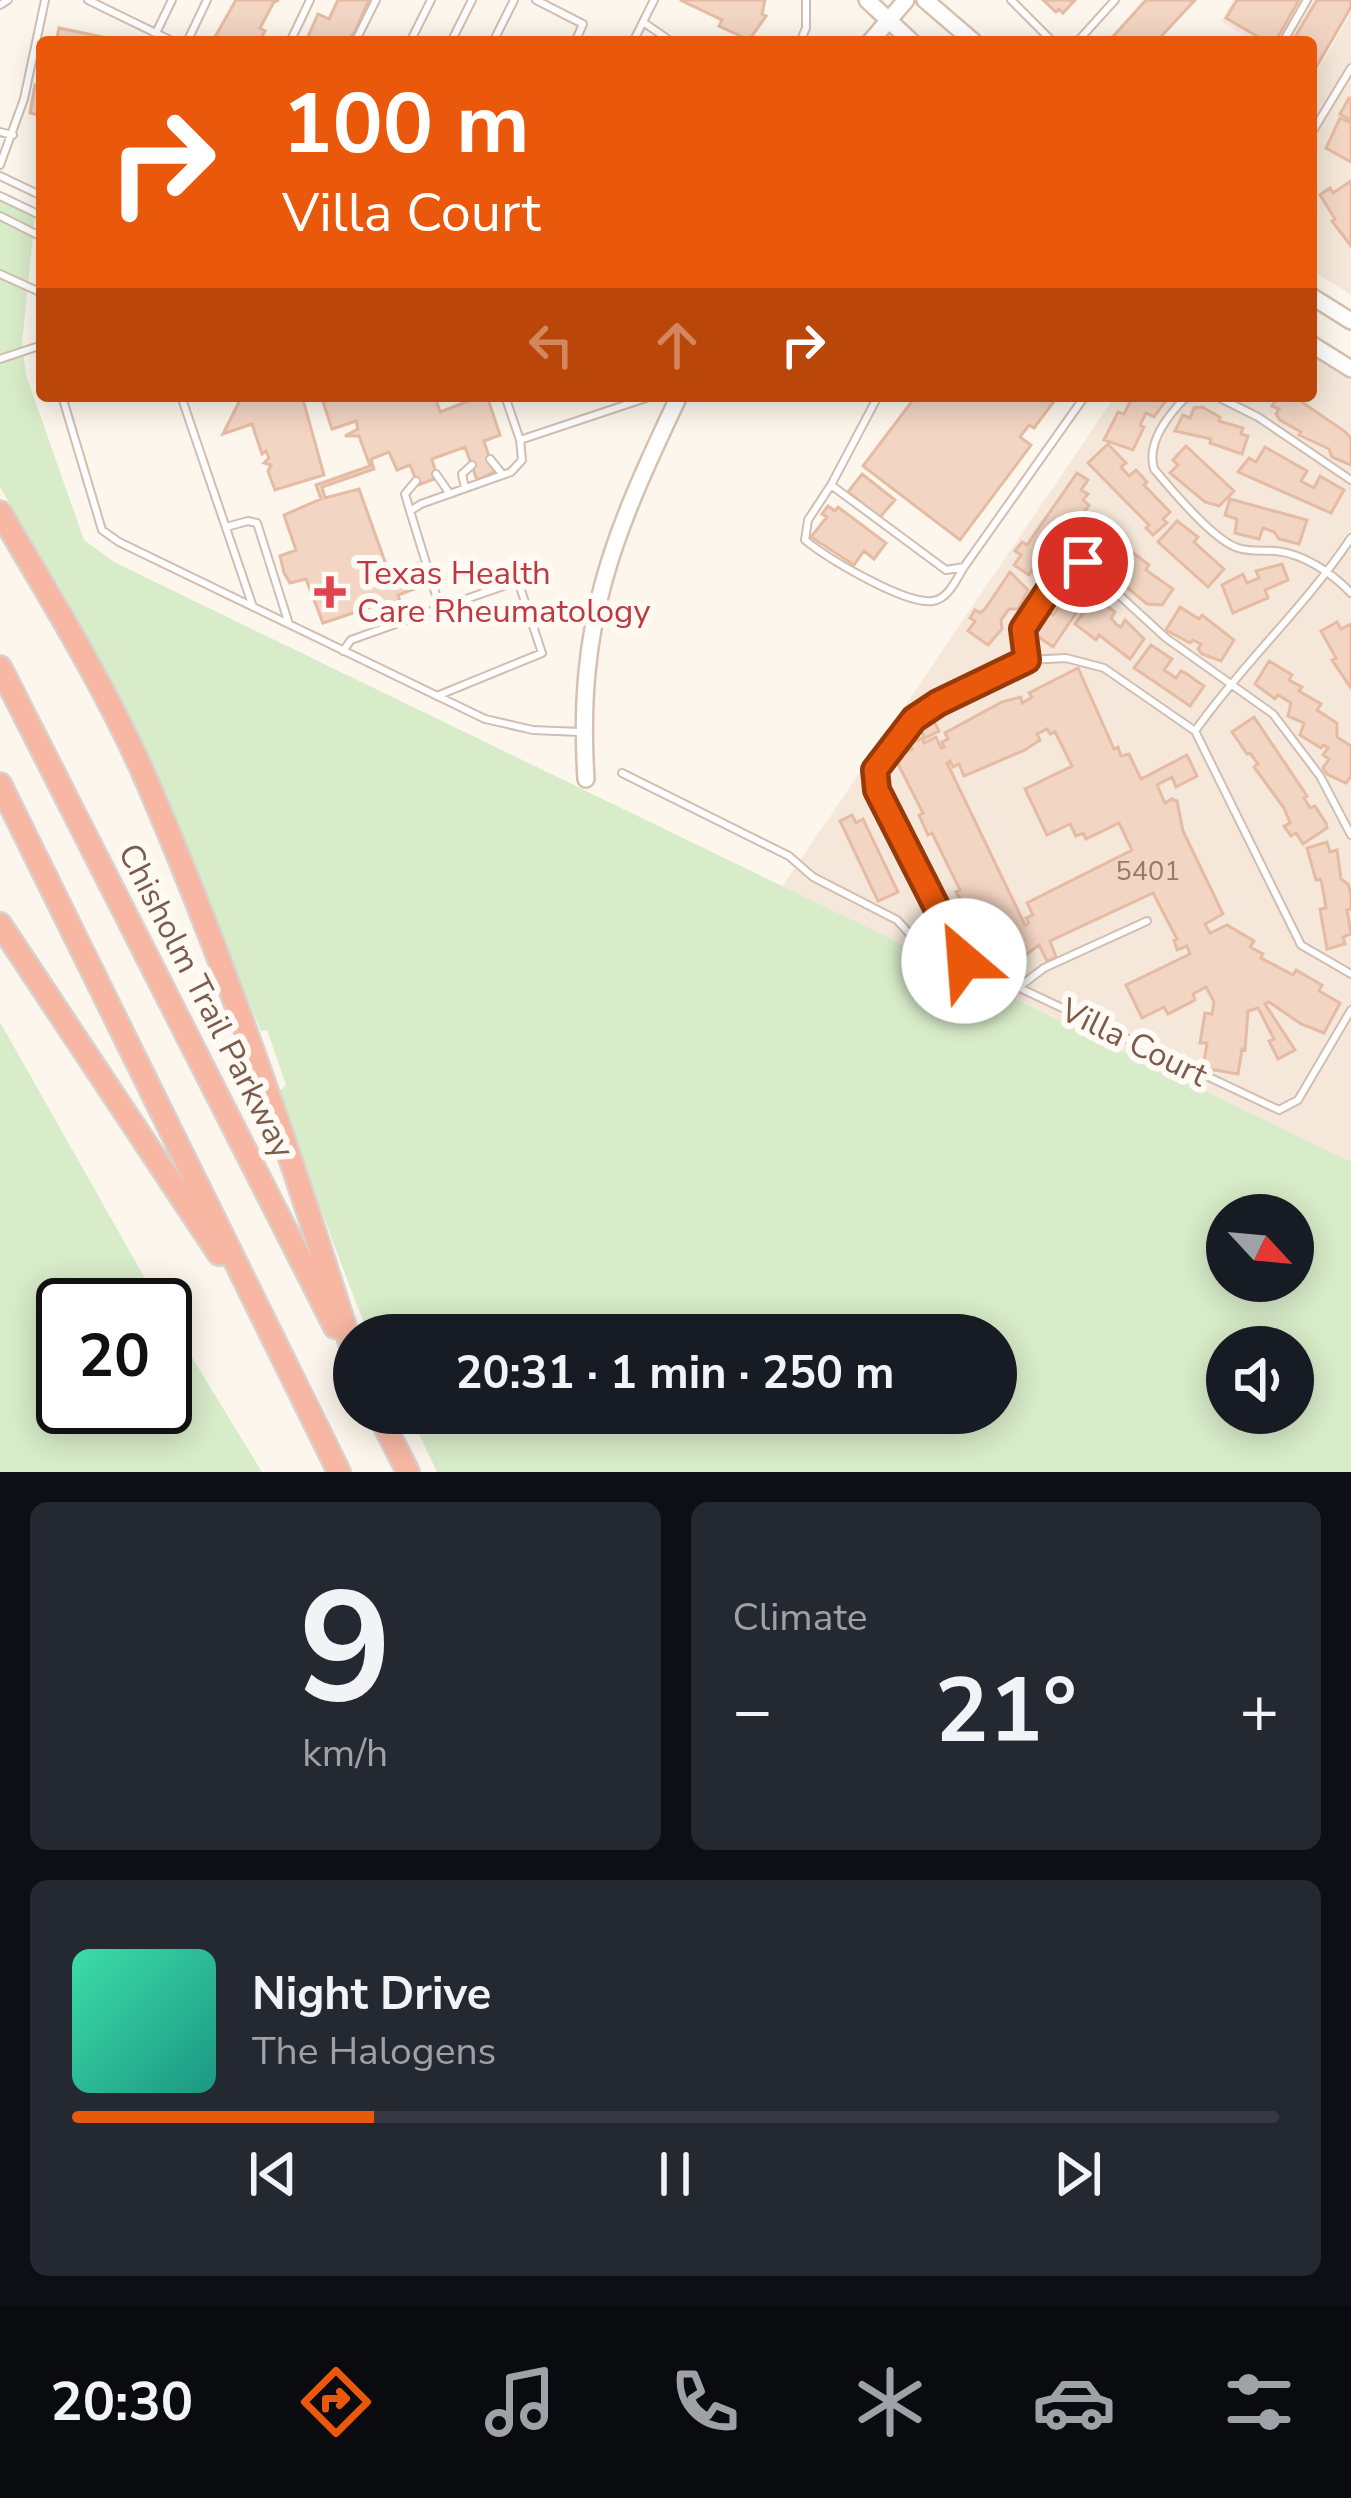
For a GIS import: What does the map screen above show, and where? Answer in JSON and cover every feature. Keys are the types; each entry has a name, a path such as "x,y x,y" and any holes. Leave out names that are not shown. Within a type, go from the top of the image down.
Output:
{"highway":[{"path":"0,512 148,784 230,987 302,1186 340,1314"},
{"name":"Chisholm Trail Parkway","path":"0,668 333,1319"},
{"path":"0,784 339,1472"},
{"path":"0,924 268,1330"},
{"path":"389,1434 408,1472"}],"street":[{"path":"867,0 905,36"},
{"path":"875,36 906,0"},
{"path":"925,0 967,36"},
{"path":"1317,300 1351,321"},
{"path":"1317,348 1350,368"},
{"path":"586,779 586,665 596,599 632,495 676,402"}],"lane":[{"path":"0,165 13,135 44,0"},
{"path":"88,0 162,36"},
{"path":"156,33 172,0"},
{"path":"190,36 207,0"},
{"path":"293,36 310,0"},
{"path":"358,36 376,0"},
{"path":"413,36 431,0"},
{"path":"454,36 472,0"},
{"path":"496,36 514,0"},
{"path":"536,0 583,24 578,36"},
{"path":"636,36 654,0"},
{"path":"803,36 806,0"},
{"path":"1011,0 1047,36"},
{"path":"1082,36 1114,0"},
{"path":"1286,36 1306,0"},
{"path":"643,22 663,36"},
{"path":"1317,124 1351,68"},
{"path":"0,132 13,135"},
{"path":"0,176 36,193"},
{"path":"0,196 36,213"},
{"path":"0,216 36,234"},
{"path":"0,274 36,290"},
{"path":"0,359 36,347"},
{"path":"64,402 102,530 118,542 436,696 517,728 583,732"},
{"path":"183,402 254,607"},
{"path":"410,511 519,467 524,452 507,402"},
{"path":"520,440 634,402"},
{"path":"875,402 808,520 805,540 831,560 919,600 935,601 946,594 1081,402"},
{"path":"1183,402 1154,442 1150,456 1154,469 1235,547 1283,551 1328,572 1351,593"},
{"path":"1228,402 1351,480"},
{"path":"490,459 503,476"},
{"path":"465,488 462,474 472,465"},
{"path":"436,474 450,494"},
{"path":"416,481 405,494 440,608"},
{"path":"831,485 946,570 964,567"},
{"path":"226,527 257,523 289,624"},
{"path":"1195,731 1351,538"},
{"path":"1027,660 1023,629 1065,566 1083,562 1166,638 1273,714 1329,791 1351,836"},
{"path":"343,650 351,640 518,581 542,652 436,696"},
{"name":"Villa Court","path":"1351,974 1301,945 1195,731 1104,668 1066,658 1027,660 914,719 875,770 877,790 964,961 1279,1110 1298,1100 1351,1010"},
{"path":"622,773 789,856 813,877 896,920 919,944 937,952 958,949"},
{"path":"1019,987 1044,968 1147,921"}],"shaded area":[{"path":"1233,0 1351,0 1351,10 1317,70 1317,36 1245,36 1221,22"},
{"path":"1351,13 1351,295 1317,274 1317,72"},
{"path":"1317,360 1351,381 1351,1162 780,890 1111,402 1317,402"}],"green space":[{"path":"0,200 35,215 22,344 26,375 84,540 114,562 1351,1162 1351,1472 437,1472 419,1434 1017,1434 1017,1314 361,1314 279,1091 286,1085 267,1030 261,1031 135,733 64,595 0,487"},
{"path":"0,1022 145,1278 36,1278 36,1434 192,1434 192,1357 262,1472 0,1472"}],"building":[{"path":"236,0 279,0 260,28 265,31 262,36 215,36"},
{"path":"338,0 369,0 351,36 308,36 318,14 329,19"},
{"path":"680,0 765,0 762,14 766,16 752,36 719,26 722,20"},
{"path":"1043,0 1075,0 1063,13"},
{"path":"1146,0 1195,0 1162,36 1113,36"},
{"path":"1237,0 1299,0 1278,36 1257,36 1226,18"},
{"path":"1317,0 1351,0 1317,66 1317,36 1296,36"},
{"path":"59,28 98,36 57,36"},
{"path":"35,85 36,85 36,114 30,113"},
{"path":"1351,98 1351,120 1340,114"},
{"path":"1340,118 1351,123 1351,162 1326,148"},
{"path":"1351,181 1351,246 1320,195"},
{"path":"239,402 304,402 324,475 275,490 268,471 271,465 264,463 269,458 266,451 262,454 252,424 223,434"},
{"path":"323,402 437,402 440,412 466,402 489,402 500,435 484,441 494,472 477,480 465,447 432,459 437,478 418,485 410,465 397,470 389,452 371,459 374,469 322,487 325,498 359,489 389,573 418,563 425,585 398,595 401,605 389,610 386,602 323,623 306,579 290,583 280,556 296,550 284,515 321,499 316,485 370,466 359,436 345,436 358,429 356,421 332,429"},
{"path":"911,402 1054,402 1034,428 1029,425 1020,437 1031,445 960,540 863,466"},
{"path":"1130,402 1165,402 1154,417 1146,413 1133,450 1104,440 1118,412 1124,414"},
{"path":"1274,402 1302,402 1344,431 1351,438 1351,465 1299,435 1280,420 1279,409 1272,406"},
{"path":"1194,408 1220,417 1219,421 1243,428 1241,434 1248,436 1242,454 1210,443 1211,439 1175,431 1183,415 1190,418"},
{"path":"1108,444 1126,463 1121,467 1129,476 1136,470 1170,512 1163,519 1167,523 1153,535 1146,528 1149,525 1088,463"},
{"path":"1186,446 1234,491 1219,506 1205,502 1170,473 1178,465 1173,460"},
{"path":"1265,447 1307,471 1301,481 1314,488 1320,476 1344,490 1331,513 1238,472 1249,458 1256,462"},
{"path":"1077,473 1088,480 1081,490 1088,494 1083,500 1089,505 1081,517 1069,518 1062,529 1071,535 1046,571 1041,576 1032,570 1029,575 1014,565 1021,555 1015,551 1022,542 1027,545"},
{"path":"862,474 895,500 880,517 848,492"},
{"path":"1230,499 1307,520 1299,544 1263,528 1259,539 1235,533 1237,519 1225,515"},
{"path":"828,506 835,511 838,507 886,543 874,559 864,551 854,565 811,537 827,517 822,514"},
{"path":"1177,521 1198,537 1194,542 1224,569 1208,587 1158,542"},
{"path":"1101,522 1121,535 1124,546 1149,565 1146,570 1173,589 1162,605 1147,604 1112,575 1120,563 1085,549"},
{"path":"1282,564 1288,580 1265,590 1268,598 1233,613 1222,585 1243,574 1247,583 1259,578 1256,571"},
{"path":"1010,572 1028,590 1018,609 1009,609 1001,620 1002,629 988,645 968,631 975,621 970,618 975,610 985,609"},
{"path":"1074,574 1091,591 1053,647 1033,633 1043,614 1053,615 1062,603 1057,600 1059,593"},
{"path":"1095,597 1115,612 1111,618 1116,624 1121,627 1125,620 1144,639 1130,659 1099,635 1096,640 1075,624"},
{"path":"1180,607 1199,619 1202,615 1234,640 1221,661 1202,654 1201,644 1166,630"},
{"path":"1337,622 1341,629 1351,624 1351,688 1332,660 1336,658 1321,631"},
{"path":"1151,645 1172,659 1164,670 1176,678 1181,671 1204,686 1190,706 1134,668"},
{"path":"1269,661 1292,675 1289,680 1302,687 1299,691 1321,704 1317,710 1337,723 1337,737 1351,746 1351,776 1346,783 1323,768 1329,759 1323,755 1328,748 1300,735 1304,723 1288,716 1291,703 1278,695 1275,699 1255,684"},
{"path":"1078,668 1114,749 1118,747 1121,756 1129,754 1141,779 1187,755 1197,776 1176,787 1172,777 1157,785 1165,803 1177,801 1183,831 1223,914 1205,924 1210,933 1227,925 1254,941 1250,947 1263,954 1261,958 1322,985 1319,991 1340,1003 1324,1033 1269,1002 1265,1004 1295,1050 1278,1059 1258,1008 1248,1011 1238,1074 1203,1068 1207,1043 1200,1043 1205,1013 1212,1014 1214,1002 1206,987 1193,994 1195,1000 1168,1014 1164,1007 1142,1018 1126,985 1190,954 1187,946 1177,950 1177,939 1153,893 1050,941 1056,957 1047,961 1039,945 1015,963 1013,957 995,966 932,833 928,835 919,815 923,813 895,758 922,738 924,743 936,737 944,747 945,733 1002,702 1021,697 1022,703 1032,697 1029,693","holes":["1047,729 1050,734 1055,732 1072,766 1025,789 1047,835 1070,824 1076,836 1083,833 1086,839 1119,823 1132,850 1027,903 1033,915 1025,925 947,763 959,764 964,776 1025,750"]},
{"path":"1254,717 1307,796 1310,808 1315,806 1326,823 1327,828 1303,844 1284,826 1290,823 1284,808 1232,732"},
{"path":"932,718 939,731 925,738 918,726"},
{"path":"852,815 856,823 863,819 898,892 878,901 840,821"},
{"path":"1327,842 1330,852 1337,850 1341,879 1351,894 1351,909 1347,910 1351,934 1343,937 1345,944 1327,949 1320,909 1326,908 1322,884 1316,880 1307,848"}],"place":[{"name":"Texas Health Care Rheumatology","path":"330,592"}],"route":[{"path":"964,961 877,790 875,770 914,719 1027,660 1023,629 1065,566 1083,562"}]}
